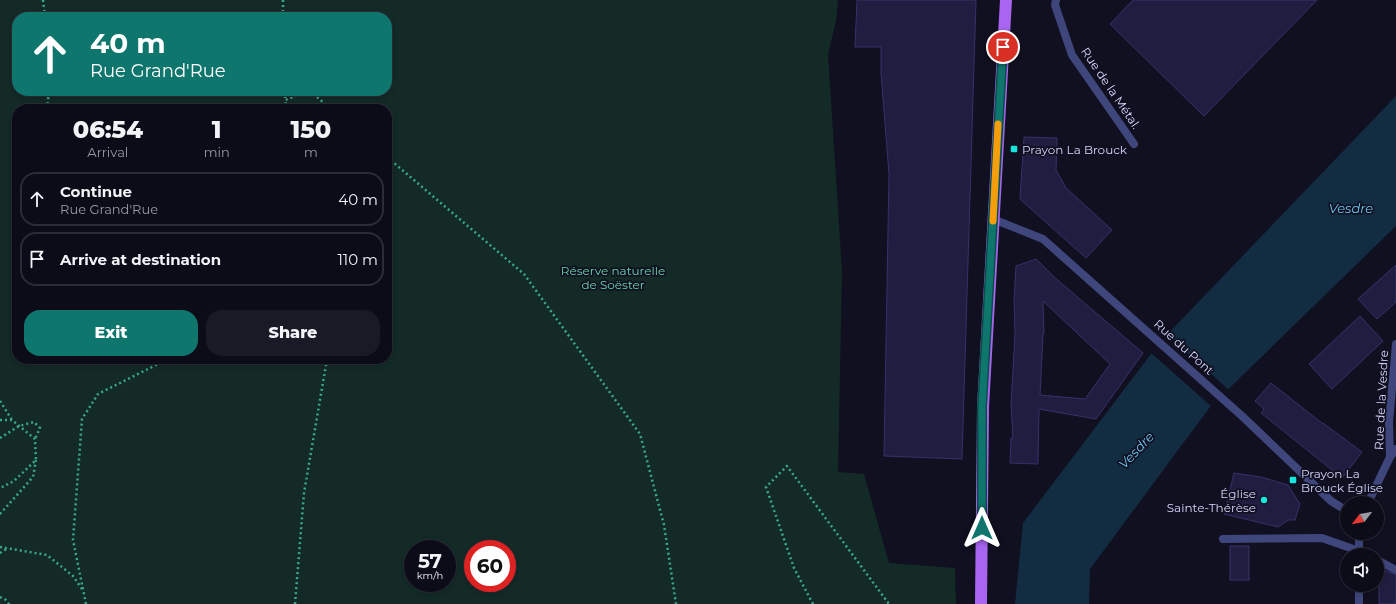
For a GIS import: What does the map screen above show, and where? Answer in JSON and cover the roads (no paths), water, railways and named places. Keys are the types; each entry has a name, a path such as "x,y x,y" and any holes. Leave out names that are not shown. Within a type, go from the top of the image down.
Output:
{"main road":[{"path":"981,604 982,407 1006,0"}],"street":[{"name":"Rue de la Métal.","path":"1056,0 1055,5 1072,54 1134,144"},
{"name":"Rue du Pont","path":"993,219 1044,239 1242,416 1331,501 1340,507"},
{"name":"Rue de la Vesdre","path":"1390,457 1389,422 1396,344"},
{"name":"Rue de la Vesdre","path":"1371,496 1390,457 1396,449"},
{"path":"1223,538 1322,538 1346,548"},
{"path":"1384,564 1396,570"},
{"path":"1359,592 1359,604"}],"water":[{"name":"Vesdre","path":"1396,96 1396,226 1210,407 1090,569 1089,604 1015,604 1023,523 1160,342"}],"place":[{"name":"Prayon La Brouck","path":"1014,149"},
{"name":"Prayon La Brouck Église","path":"1293,480"},
{"name":"Église Sainte-Thérèse","path":"1264,500"}],"park label":[{"name":"Réserve naturelle de Soëster","path":"613,277"}]}
